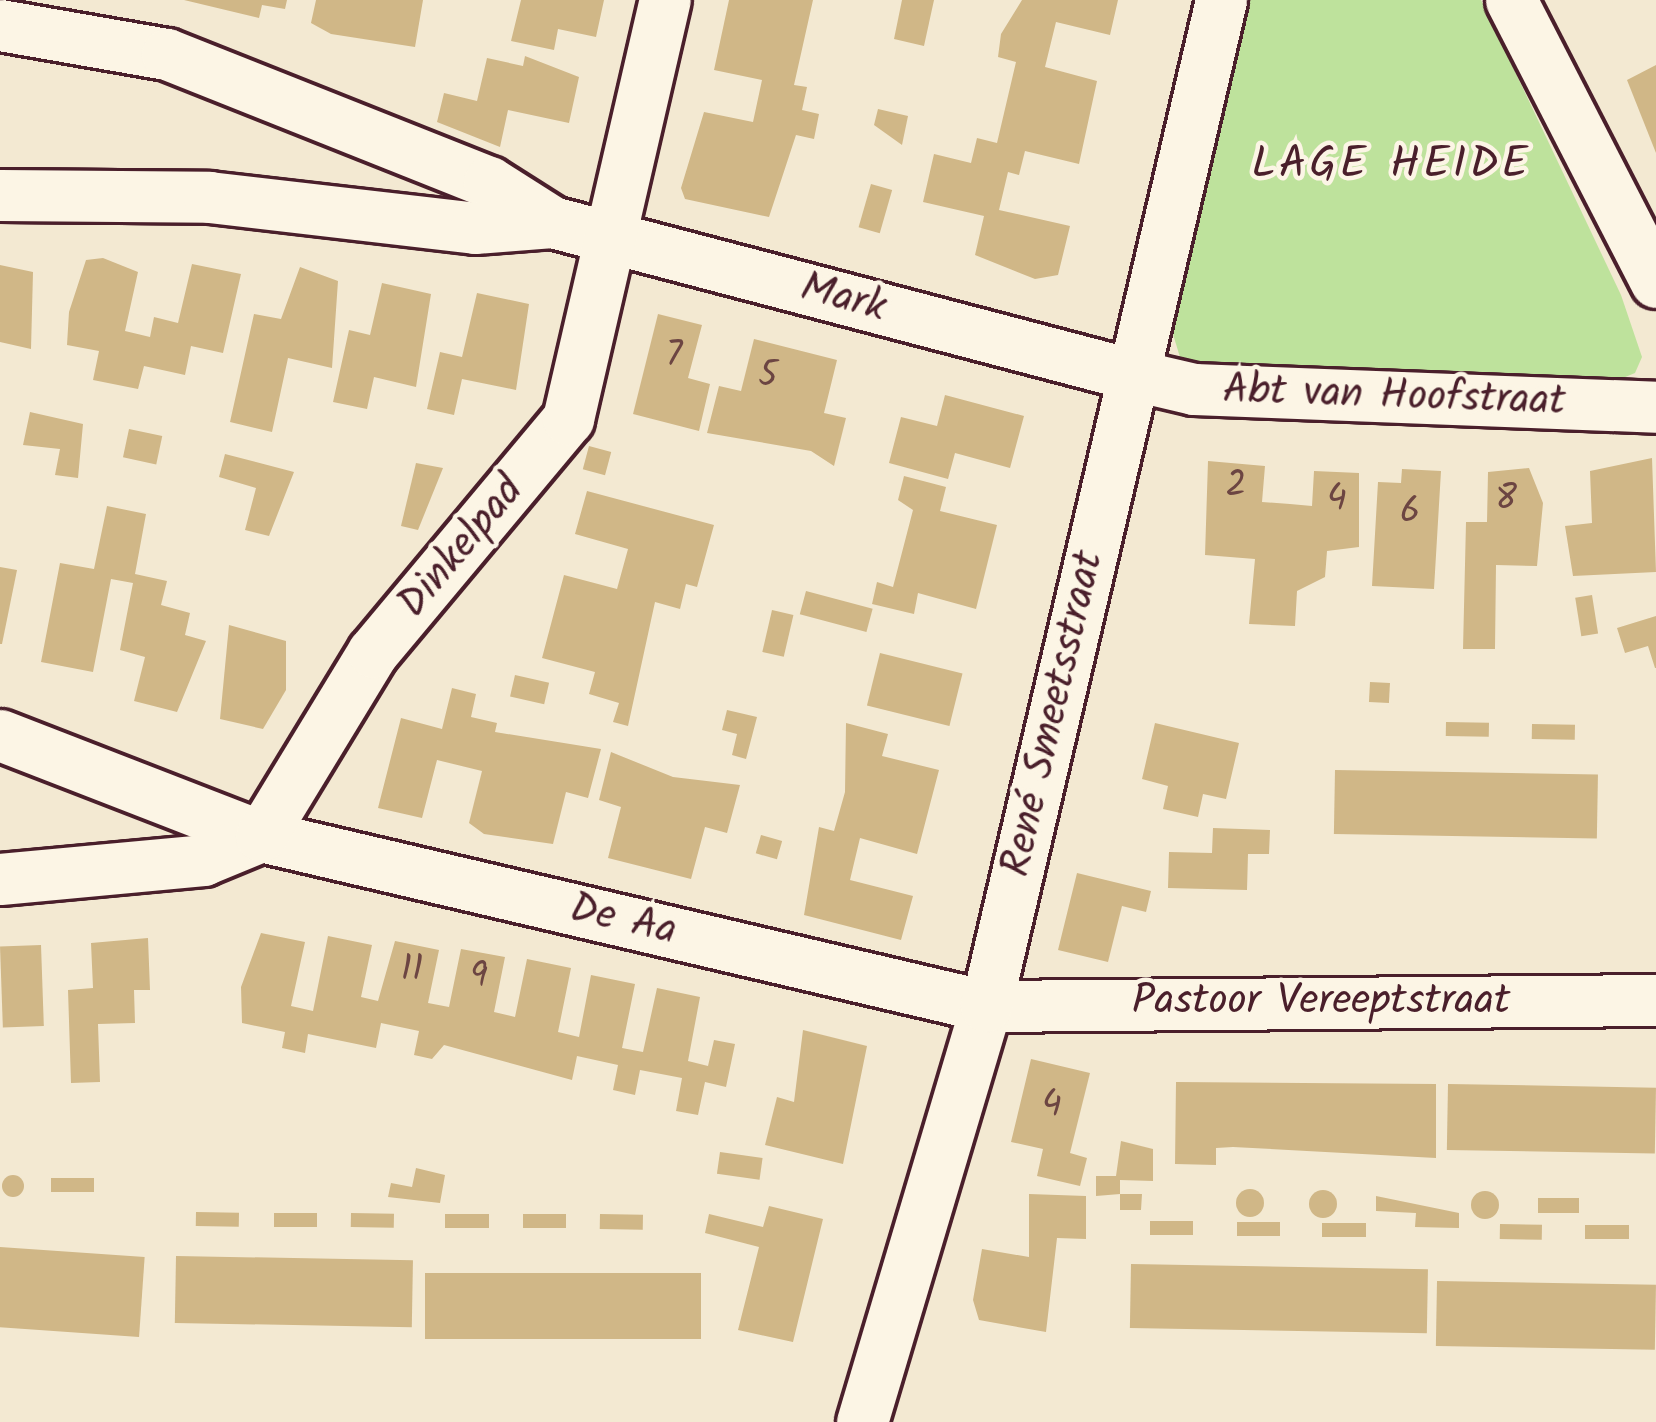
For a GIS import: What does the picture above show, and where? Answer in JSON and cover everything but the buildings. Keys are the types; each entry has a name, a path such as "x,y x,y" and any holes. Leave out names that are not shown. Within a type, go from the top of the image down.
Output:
{"street":[{"name":"Dinkelpad","path":"260,836 374,652 568,419 665,0"},
{"name":"René Smeetsstraat","path":"862,1422 986,1006 1221,0"},
{"path":"1511,0 1656,282"},
{"name":"Mark","path":"0,25 167,54 489,182 552,222 1134,375"},
{"name":"Mark","path":"0,195 209,197 475,228 552,222"},
{"name":"Abt van Hoofstraat","path":"1134,375 1194,388 1656,407"},
{"name":"De Aa","path":"0,735 260,836 986,1006"},
{"path":"0,879 203,860 260,836"},
{"name":"Pastoor Vereeptstraat","path":"986,1006 1656,1000"}],"green space":[{"path":"1248,0 1481,0 1621,295 1642,357 1635,373 1613,382 1182,364 1173,334"}],"district":[{"name":"LAGE HEIDE","path":"1391,166"}]}
